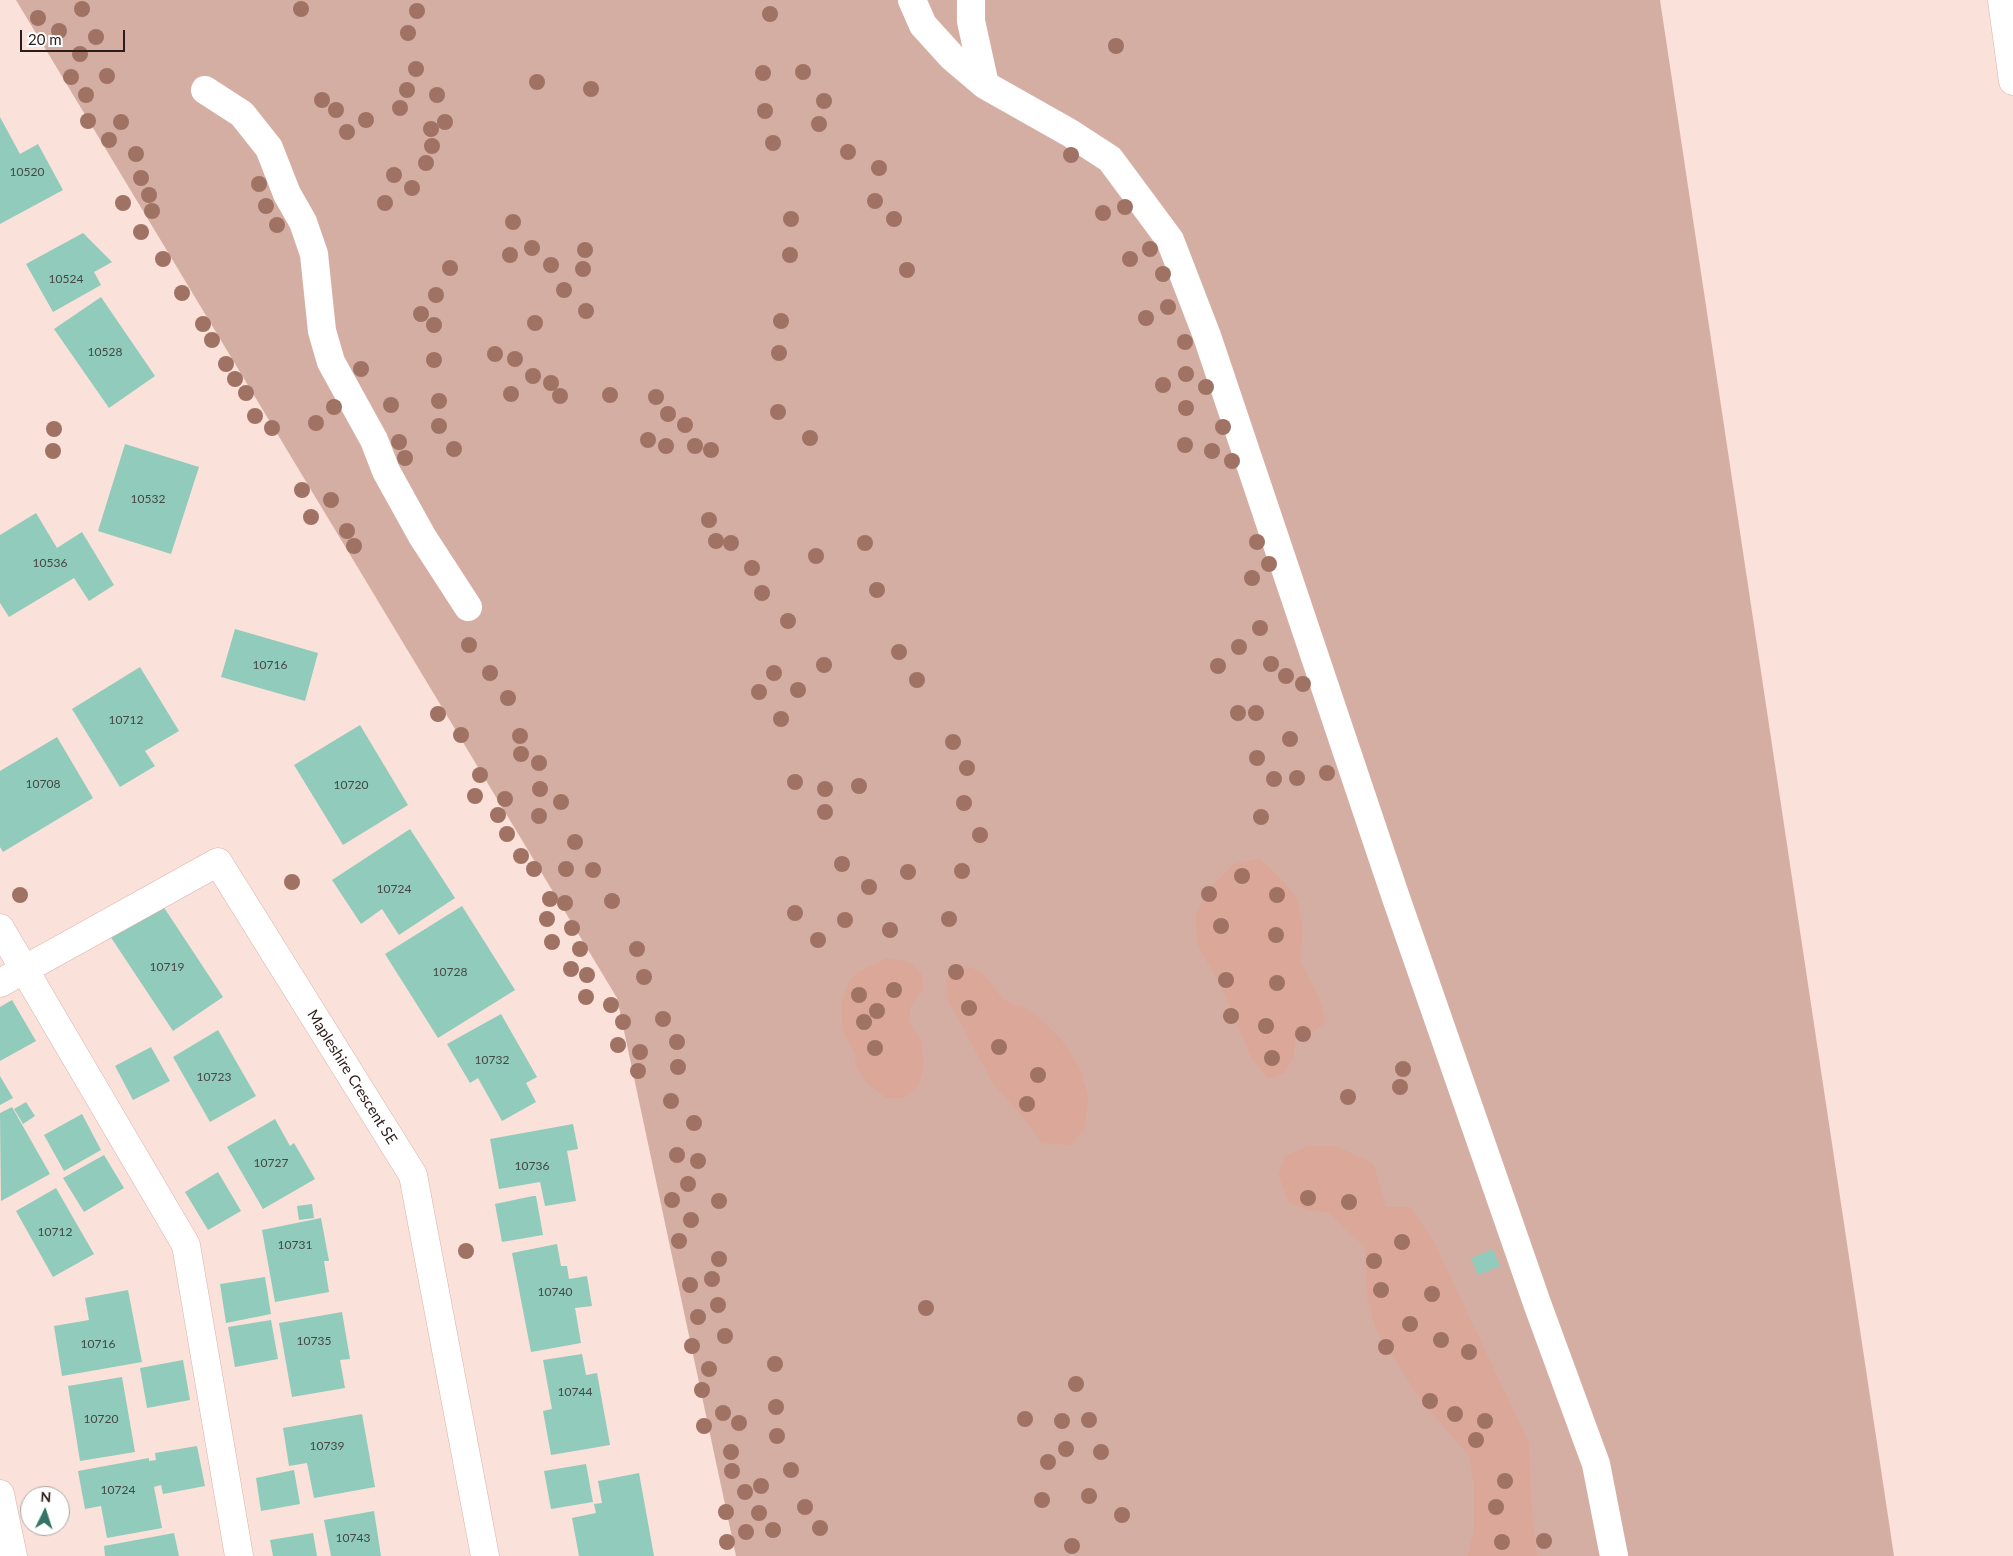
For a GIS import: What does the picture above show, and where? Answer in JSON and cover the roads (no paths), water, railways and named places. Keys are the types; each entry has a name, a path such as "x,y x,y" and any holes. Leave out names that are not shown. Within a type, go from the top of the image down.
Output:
{"main road":[{"path":"912,0 923,25 952,57 985,85 1070,133 1110,159 1170,240 1208,336 1395,895 1538,1306 1596,1464 1614,1556"},
{"path":"971,0 971,21 985,85"},
{"path":"2002,0 2013,81"},
{"path":"205,90 242,114 269,148 287,194 303,222 314,254 322,331 331,362 374,440 386,470 422,536 468,607"},
{"name":"Mapleshire Crescent SE","path":"0,983 218,862 413,1175 486,1556"},
{"path":"0,928 186,1245 239,1556"},
{"path":"0,1494 13,1556"}]}
